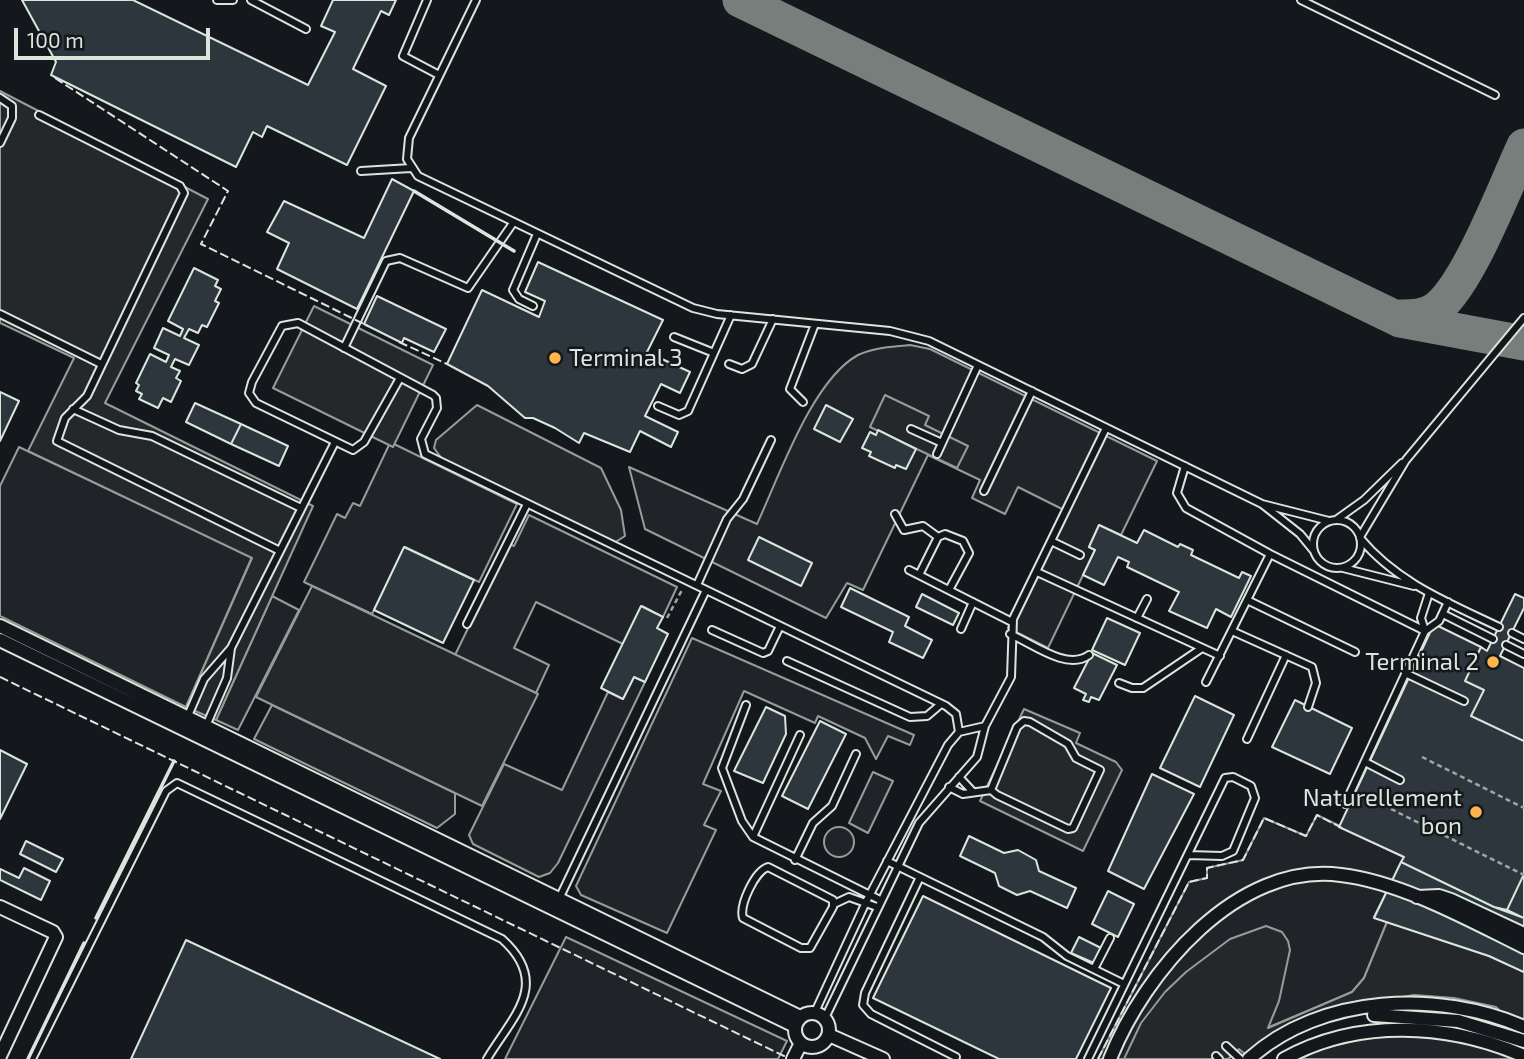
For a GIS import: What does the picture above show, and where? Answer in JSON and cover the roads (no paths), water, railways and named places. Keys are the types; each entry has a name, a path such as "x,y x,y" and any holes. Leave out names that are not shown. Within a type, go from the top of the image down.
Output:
{"street":[{"path":"0,626 185,723"},
{"path":"0,640 204,732 798,1021 820,1015 829,1035 883,1059"},
{"path":"1110,1059 1134,1006 1152,980 1197,932 1249,894 1292,877 1315,874 1349,876 1382,885 1524,947"},
{"path":"1414,898 1439,896 1524,934"},
{"path":"0,907 53,932 56,937 0,1056"},
{"path":"1419,1003 1419,1016"},
{"path":"1256,1058 1293,1030 1335,1015 1419,1003 1470,1008 1524,1027"},
{"path":"1256,1058 1301,1034 1339,1021 1385,1014 1477,1025 1524,1041"},
{"path":"798,1021 806,1050"},
{"path":"1288,1058 1342,1036 1382,1030 1462,1036 1524,1056"},
{"path":"793,1059 822,1044 829,1035"}],"lane":[{"path":"217,0 233,0"},
{"path":"251,0 306,29"},
{"path":"427,0 403,56 439,75"},
{"path":"476,0 409,138 407,159 411,168 427,181 681,304 731,315 916,337 1262,504 1300,534 1321,562 1365,571 1415,586 1499,627"},
{"path":"1301,0 1495,95"},
{"path":"0,99 12,106 13,114 0,143"},
{"path":"39,116 184,191 85,399 73,409 57,435 61,445 280,551"},
{"path":"361,171 411,168"},
{"path":"344,348 386,261 400,258 468,288 513,223"},
{"path":"533,306 516,297 513,290 537,234"},
{"path":"0,314 101,365"},
{"path":"658,406 676,414 685,413 731,315"},
{"path":"1340,568 1355,560 1360,550 1360,538 1406,460 1524,318"},
{"path":"729,364 742,369 752,363 773,319"},
{"path":"400,378 361,446 353,450 256,403 249,387 279,331 287,323 298,323 433,395 438,401 421,439 425,454 941,704 956,714 959,732"},
{"path":"803,402 790,389 815,324"},
{"path":"674,337 713,353"},
{"path":"937,454 978,365"},
{"path":"984,491 1032,391"},
{"path":"73,409 119,430 152,436 302,508"},
{"path":"820,1015 919,823 977,757 985,726 1011,677 1012,622 1106,428"},
{"path":"911,429 942,443"},
{"path":"697,586 727,519 743,499 771,440"},
{"path":"185,723 204,679 231,648 335,442"},
{"path":"1314,551 1316,533 1364,500 1387,475 1406,460"},
{"path":"1185,466 1177,493 1181,504 1270,554 1425,631"},
{"path":"467,624 527,504"},
{"path":"1262,504 1353,526 1374,555 1415,586"},
{"path":"895,514 904,530 923,526 938,537 949,535 966,543 969,549 949,590"},
{"path":"919,575 938,537"},
{"path":"1051,541 1080,555"},
{"path":"1206,682 1270,554"},
{"path":"909,570 1012,622"},
{"path":"1037,572 1220,656"},
{"path":"556,904 706,590"},
{"path":"1425,631 1421,618 1429,593"},
{"path":"1137,618 1147,598"},
{"path":"1247,600 1354,652"},
{"path":"961,629 973,602"},
{"path":"1345,804 1425,631 1436,625 1448,602"},
{"path":"1443,614 1493,639"},
{"path":"712,630 763,653 768,651 780,626"},
{"path":"1231,632 1286,655 1315,671 1317,683 1308,707"},
{"path":"1512,633 1524,639"},
{"path":"1010,634 1068,661 1080,661 1089,655"},
{"path":"1506,645 1524,654"},
{"path":"204,732 225,687 231,648"},
{"path":"1119,683 1132,688 1143,688 1202,648"},
{"path":"1247,739 1286,655"},
{"path":"787,661 910,717 928,716 941,704"},
{"path":"1405,673 1464,701"},
{"path":"746,705 722,768 741,821 753,837 879,904"},
{"path":"949,787 963,794 991,790 1071,829 1077,824 1100,772 1089,762 1076,758 1068,744 1024,721 1019,724 991,790"},
{"path":"820,1015 868,898 947,745 959,732 985,726"},
{"path":"753,837 800,735"},
{"path":"795,860 813,822 832,806 856,754"},
{"path":"1364,762 1400,779"},
{"path":"1088,1059 1225,778 1233,777 1251,786 1255,798 1233,850 1223,856 1188,855"},
{"path":"959,778 973,792"},
{"path":"32,1059 166,791 177,783 502,939 514,950 523,967 526,986 523,1003 513,1024 487,1059"},
{"path":"887,861 1043,937 1067,956 1124,984"},
{"path":"834,904 827,895 768,867 759,873 742,915 748,923 807,949 815,943 834,904 849,897 868,898"},
{"path":"919,877 865,993 863,1005 871,1014 956,1057"},
{"path":"1094,969 1110,938"},
{"path":"1226,1046 1240,1059"}],"place":[{"name":"Terminal 3","path":"555,358"},
{"name":"Terminal 2","path":"1493,662"},
{"name":"Naturellement bon","path":"1476,812"}]}
